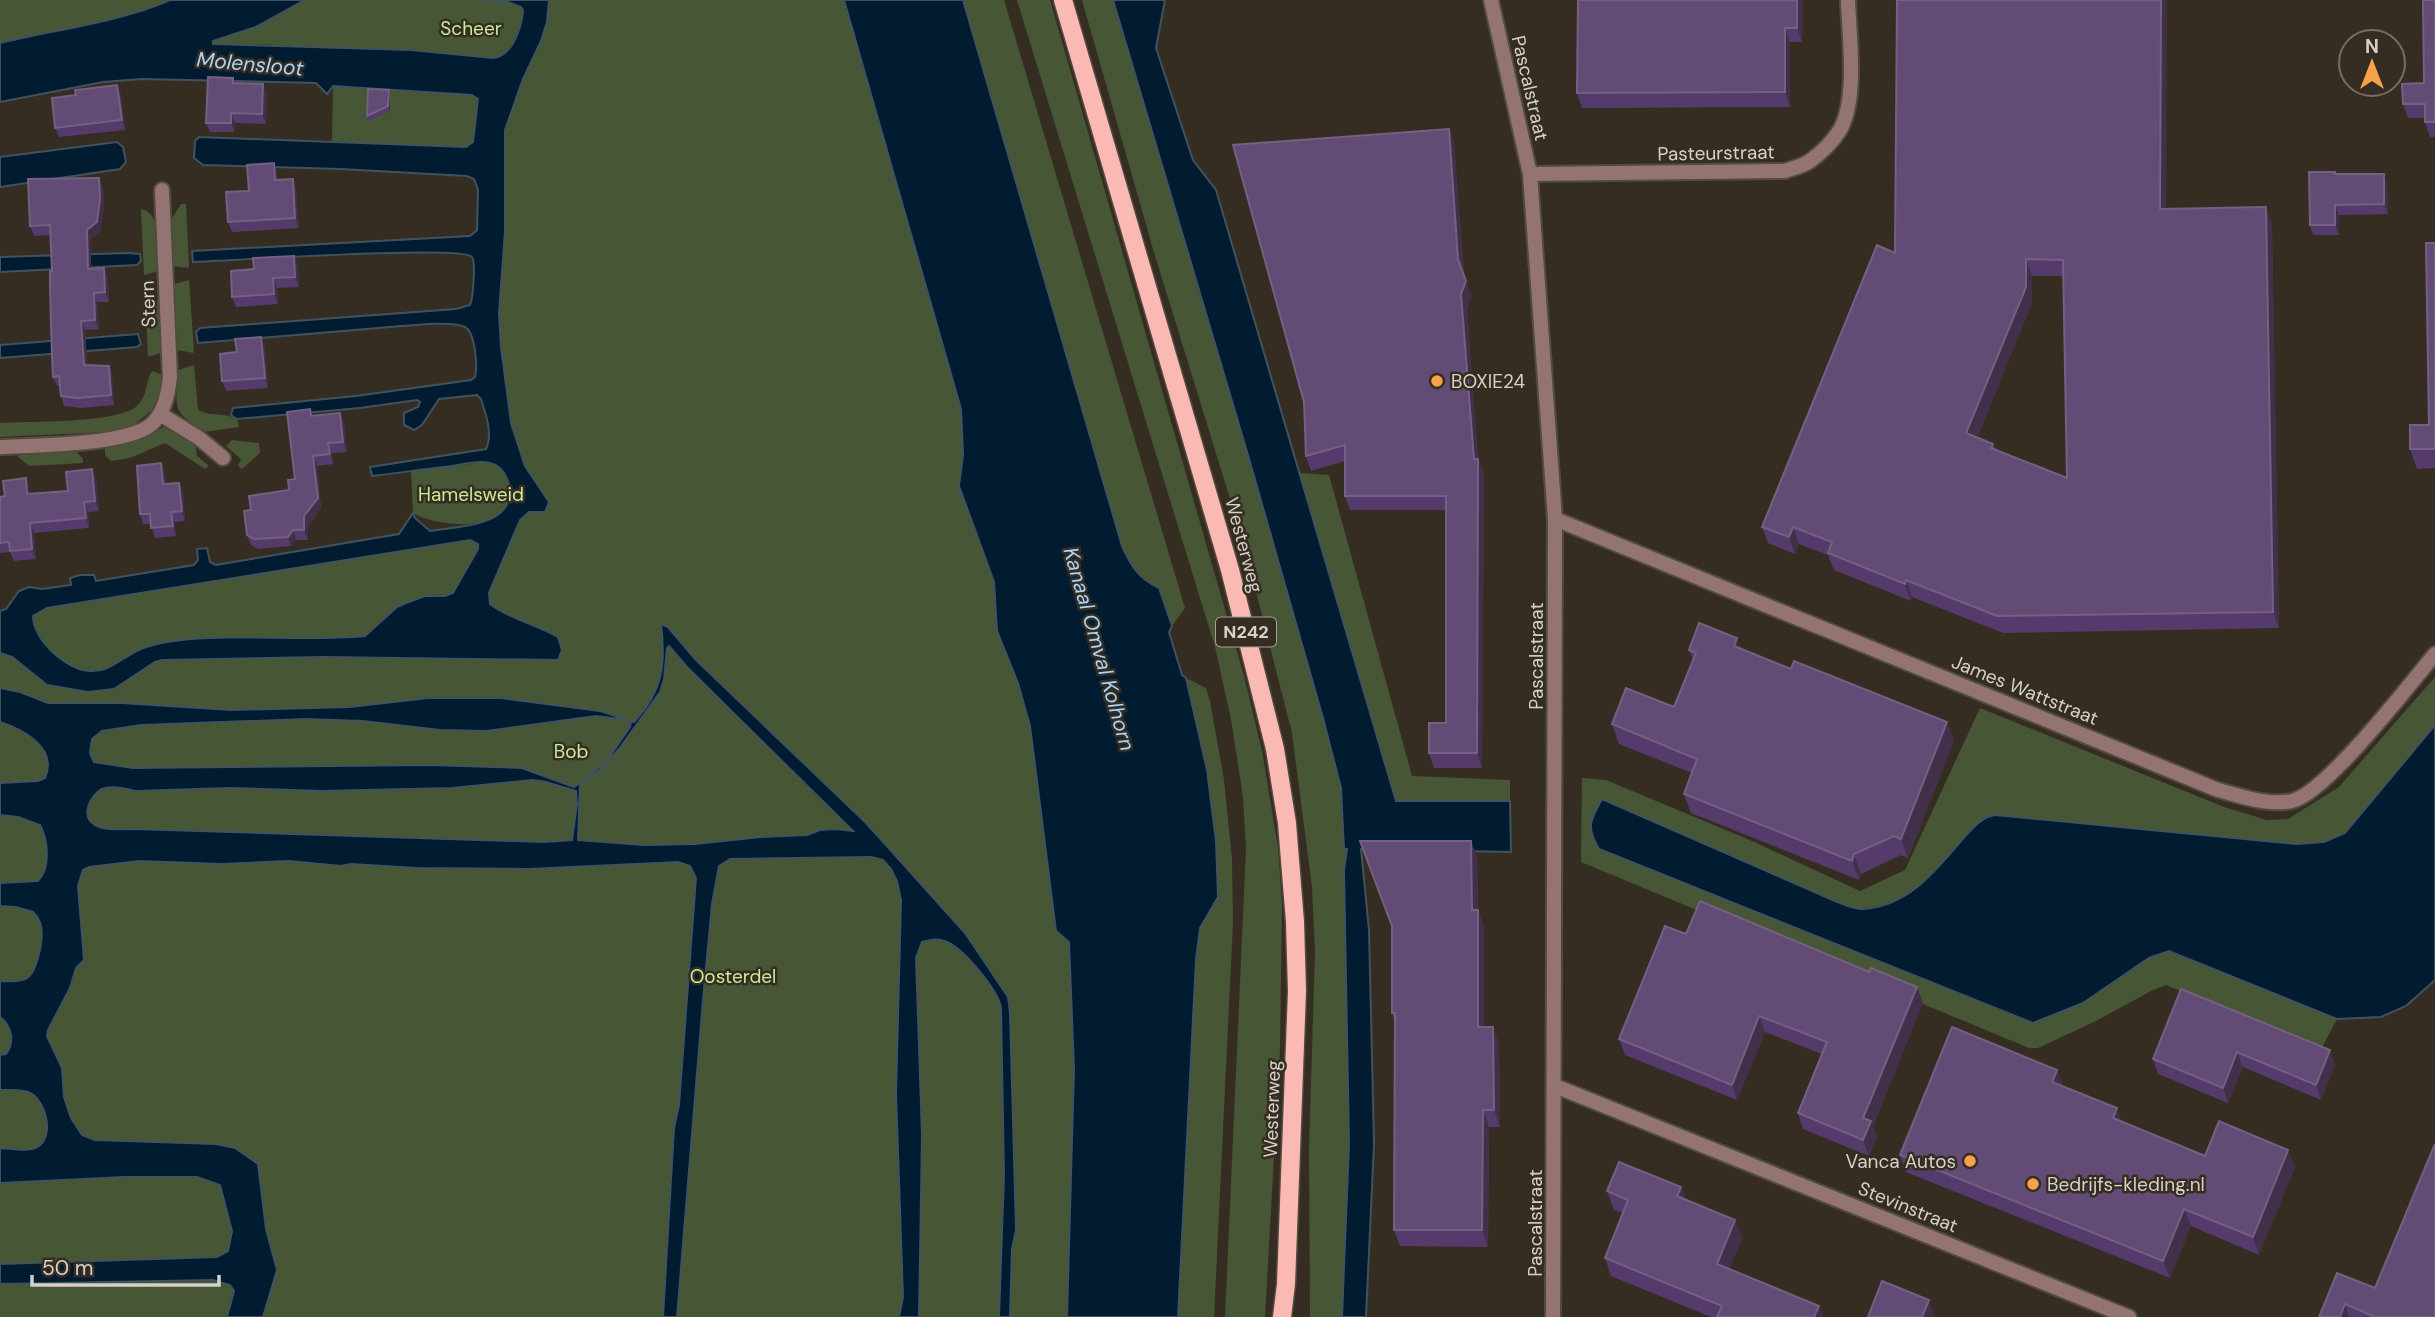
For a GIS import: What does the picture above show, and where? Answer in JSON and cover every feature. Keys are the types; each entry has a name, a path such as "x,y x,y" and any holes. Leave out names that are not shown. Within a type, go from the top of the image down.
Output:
{"main road":[{"name":"Westerweg","path":"1063,0 1230,570 1275,749 1287,823 1295,922 1297,991 1284,1317"}],"street":[{"name":"Pascalstraat","path":"1491,0 1530,174 1555,519 1553,1317"},
{"name":"Pasteurstraat","path":"1530,174 1785,171 1808,163 1841,128 1847,108 1850,77 1848,0"},
{"name":"Stern","path":"160,414 166,401 170,377 162,190"},
{"path":"0,446 96,441 130,435 152,425 160,414 200,438 223,458"},
{"name":"James Wattstraat","path":"1555,519 2217,790 2261,802 2293,801 2314,788 2343,763 2435,654"},
{"name":"Stevinstraat","path":"1555,1086 2129,1317"}],"green space":[{"path":"0,0 170,0 108,20 0,43"},
{"name":"Scheer","path":"305,0 508,2 521,7 522,20 509,50 498,58 411,50 213,44 213,41 256,27"},
{"name":"Oosterdel","path":"549,0 855,0 991,524 1047,761 1088,1045 1078,1317 0,1317 0,648 72,684 164,657 558,637 490,604 489,593 520,520 529,512 545,512 549,502 525,466 511,423 499,313 505,231 505,130 523,79 541,41"},
{"path":"963,0 1004,0 1185,608 1172,626 1159,588 1136,571 1122,546"},
{"path":"1017,0 1050,0 1244,676 1262,751 1278,848 1282,904 1280,1049 1265,1317 1225,1317 1246,849 1243,797 1231,719 1215,647"},
{"path":"1082,0 1113,0 1248,455 1341,788 1344,848 1347,849 1344,870 1349,1144 1342,1317 1310,1317 1309,1148 1315,952 1312,887 1292,733 1244,544 1153,249"},
{"path":"333,86 472,95 478,99 473,142 466,147 332,142"},
{"path":"181,204 186,204 189,268 173,266 171,220"},
{"path":"141,209 148,212 157,226 159,245 159,271 144,275"},
{"path":"189,280 194,353 177,350 174,284"},
{"path":"145,300 161,301 163,352 148,357"},
{"path":"194,365 198,410 237,419 239,427 203,432 180,412 177,406 178,370"},
{"path":"152,371 163,375 159,398 151,411 131,427 105,432 0,437 0,423 94,419 128,411 141,401"},
{"path":"164,427 195,443 197,456 209,466 205,469 165,443 130,458 111,461 105,455 105,447 135,441"},
{"path":"232,440 259,443 260,453 242,469 238,466 241,459 226,446"},
{"path":"73,448 83,459 83,463 29,466 18,457 22,452"},
{"name":"Hamelsweid","path":"487,462 500,469 510,489 507,504 495,517 473,524 459,524 433,521 413,513 411,471"},
{"path":"1299,473 1329,475 1412,776 1510,780 1510,801 1396,801"},
{"name":"Hamelsweid","path":"471,540 478,544 478,549 453,593 417,599 365,636 197,638 152,645 108,668 90,671 71,665 52,652 34,625 33,616 47,608"},
{"path":"2435,677 2435,725 2345,833 2324,842 2297,844 1971,830 1924,881 1895,900 1879,906 1858,908 1835,901 2033,1023 2149,958 2169,951 2337,1019 2321,1049 2166,985 2038,1048 2029,1048 1581,862 1582,778 1606,780 1752,841 1860,891 1905,870 1980,708 2224,807 2267,820 2288,819 2339,787"},
{"path":"1186,678 1206,688 1210,701 1224,780 1232,859 1233,922 1214,1317 1178,1317 1196,959 1200,928 1218,897 1216,842 1207,770"}],"water":[{"name":"Molensloot","path":"170,0 305,0 256,27 213,41 213,44 411,50 493,58 511,47 521,25 523,10 508,2 481,0 549,0 547,22 541,41 523,79 505,130 505,231 499,313 511,423 525,466 549,502 545,512 529,512 520,520 489,593 490,604 497,609 558,637 562,650 558,660 323,657 162,660 114,689 88,692 47,685 12,657 0,653 0,611 6,609 19,591 29,587 42,589 71,585 70,578 80,575 94,575 96,581 194,565 198,560 197,549 207,548 210,562 216,565 399,534 413,513 430,531 470,525 496,516 505,508 510,496 508,481 503,472 485,462 372,476 370,467 486,449 488,424 481,399 477,395 439,399 422,425 414,430 404,425 404,413 418,407 420,402 417,400 237,419 231,415 233,408 356,396 471,380 475,377 476,358 471,335 465,327 428,324 198,343 196,332 200,328 456,309 470,305 474,280 473,260 472,257 458,254 388,253 193,262 192,251 470,236 477,230 478,190 474,179 467,176 340,169 203,165 194,158 195,141 199,137 466,147 473,142 478,99 472,95 333,86 327,94 316,83 142,79 103,82 0,102 0,43 108,20","holes":["470,540 478,544 478,549 453,593 445,596 425,596 397,607 365,636 222,638 169,642 137,651 108,668 90,671 71,665 52,652 34,625 33,616 47,608"]},
{"name":"Kanaal Omval Kolhorn","path":"844,0 963,0 1122,546 1136,571 1159,588 1172,626 1169,632 1182,675 1186,678 1207,770 1216,842 1218,897 1200,928 1196,959 1178,1317 1067,1317 1074,1069 1069,942 1056,931 1030,726 1018,683 997,631 994,582 959,486 963,455 961,409"},
{"path":"1113,0 1165,0 1156,48 1193,160 1216,190 1396,801 1510,801 1511,852 1361,849 1369,930 1374,1144 1366,1317 1342,1317 1349,1144 1344,870 1347,849 1344,849 1341,788 1248,455"},
{"path":"117,142 123,147 126,162 120,169 0,187 0,157"},
{"path":"140,254 141,261 137,265 0,272 0,257"},
{"path":"138,334 141,344 137,347 0,358 0,345"},
{"path":"661,624 668,627 695,659 867,824 965,933 1008,997 1016,1230 1012,1249 1010,1317 999,1317 1004,1175 1001,1008 988,982 972,963 949,943 936,940 922,942 916,958 922,1135 919,1317 899,1317 903,1297 896,1094 901,900 891,869 883,860 871,857 730,859 719,866 712,904 703,1000 677,1317 663,1317 674,1128 679,1105 696,878 690,866 678,862 529,869 417,868 351,864 341,866 289,861 223,864 139,861 89,867 83,870 78,886 84,960 76,968 70,988 47,1036 62,1068 64,1097 71,1118 82,1135 95,1140 216,1144 235,1148 258,1164 266,1229 277,1270 263,1317 227,1317 234,1291 230,1285 213,1280 0,1284 0,1264 217,1257 228,1251 232,1231 220,1185 197,1177 124,1177 0,1183 0,1148 35,1148 44,1140 47,1125 43,1109 34,1096 22,1090 0,1090 0,1055 6,1054 9,1049 11,1034 0,1017 0,981 21,981 31,975 39,954 42,931 33,912 0,906 0,883 38,881 45,869 47,854 40,825 18,817 0,815 0,783 38,781 45,778 48,767 43,749 36,742 19,730 0,722 0,688 20,692 48,703 122,703 231,710 350,707 428,698 501,698 600,711 634,722 644,711 657,688 663,652","holes":["669,646 687,667 853,831 820,830 807,835 695,844 644,845 578,840 580,784 600,770 619,749 660,692","596,716 631,722 605,763 574,787 522,768 431,765 133,768 94,762 90,753 92,739 102,731 141,725 306,719 363,721 440,730 487,731","533,780 576,791 572,840 544,842 114,829 95,825 87,812 94,796 102,789 110,787 135,791 230,788 322,791 452,788"]},
{"path":"2435,725 2435,980 2406,1006 2381,1017 2337,1019 2169,951 2149,958 2083,1003 2033,1023 1599,849 1591,829 1592,819 1602,799 1844,905 1858,909 1877,907 1906,895 1918,886 1977,825 1985,818 1995,815 2297,844 2324,842 2345,833"}],"building":[{"path":"1578,0 1797,0 1797,28 1785,28 1785,92 1577,93"},
{"path":"1897,0 2161,0 2160,209 2266,207 2273,612 1997,616 1906,580 1905,584 1828,553 1832,542 1793,527 1789,537 1762,527 1877,245 1895,253","holes":["2026,259 2063,260 2067,478 1991,448 1993,444 1966,433 2026,287"]},
{"path":"2423,0 2435,0 2435,122 2425,122 2425,104 2403,104 2403,98 2407,98 2407,84 2424,83"},
{"path":"208,77 233,78 233,83 263,84 262,114 231,113 231,123 206,123"},
{"path":"117,85 122,120 55,128 52,98 76,95 75,90"},
{"path":"368,89 389,90 388,106 367,116"},
{"path":"1449,129 1458,259 1466,281 1461,294 1474,459 1478,459 1477,753 1429,753 1429,723 1446,723 1446,496 1345,496 1345,445 1306,456 1304,402 1233,145"},
{"path":"274,163 275,180 293,179 295,218 228,222 226,192 249,191 247,165"},
{"path":"2309,172 2384,174 2384,204 2335,205 2335,225 2310,225"},
{"path":"99,178 97,222 87,230 88,269 104,268 105,292 94,293 95,320 81,321 84,365 109,366 111,395 78,398 61,396 59,376 53,377 50,225 30,226 28,179"},
{"path":"2426,243 2435,243 2435,449 2410,449 2410,425 2429,425"},
{"path":"294,256 295,277 273,278 274,294 232,297 231,271 254,269 253,258"},
{"path":"261,337 265,378 222,381 220,354 237,352 235,339"},
{"path":"310,409 311,416 340,413 343,442 328,443 330,454 313,456 318,498 304,516 304,530 293,530 288,537 254,539 247,535 244,511 251,510 249,496 289,490 288,480 295,479 287,412"},
{"path":"161,463 163,484 179,483 182,511 171,512 173,526 151,528 150,514 140,514 137,466"},
{"path":"92,469 95,501 84,502 86,518 30,523 32,549 10,551 9,542 0,543 0,497 5,496 3,481 26,478 27,494 68,491 66,472"},
{"path":"1699,623 1737,638 1734,646 1791,669 1794,661 1947,722 1901,839 1894,836 1854,854 1852,861 1684,794 1697,759 1612,724 1626,688 1674,707 1696,653 1689,650"},
{"path":"1360,841 1471,841 1472,910 1478,910 1478,1027 1493,1027 1494,1110 1483,1110 1482,1230 1394,1230 1395,1013 1392,1013 1392,926"},
{"path":"1700,901 1869,972 1871,968 1917,987 1863,1118 1871,1121 1863,1140 1798,1113 1827,1042 1759,1016 1732,1085 1619,1039 1665,926 1686,934"},
{"path":"2181,989 2330,1050 2316,1085 2237,1052 2223,1088 2153,1059"},
{"path":"1952,1027 2057,1070 2052,1082 2117,1108 2113,1118 2205,1156 2219,1121 2288,1150 2253,1237 2184,1209 2163,1261 1900,1155"},
{"path":"2435,1144 2435,1317 2375,1317 2345,1304 2340,1317 2319,1317 2337,1273 2375,1288"},
{"path":"1619,1162 1681,1187 1677,1196 1735,1220 1717,1264 1819,1306 1814,1317 1717,1317 1722,1306 1605,1258 1628,1200 1607,1191"},
{"path":"1882,1281 1929,1300 1922,1317 1868,1317"}],"place":[{"name":"BOXIE24","path":"1437,381"},
{"name":"Vanca Autos","path":"1970,1161"},
{"name":"Bedrijfs-kleding.nl","path":"2033,1184"}],"park label":[{"name":"Bob","path":"571,751"}]}
